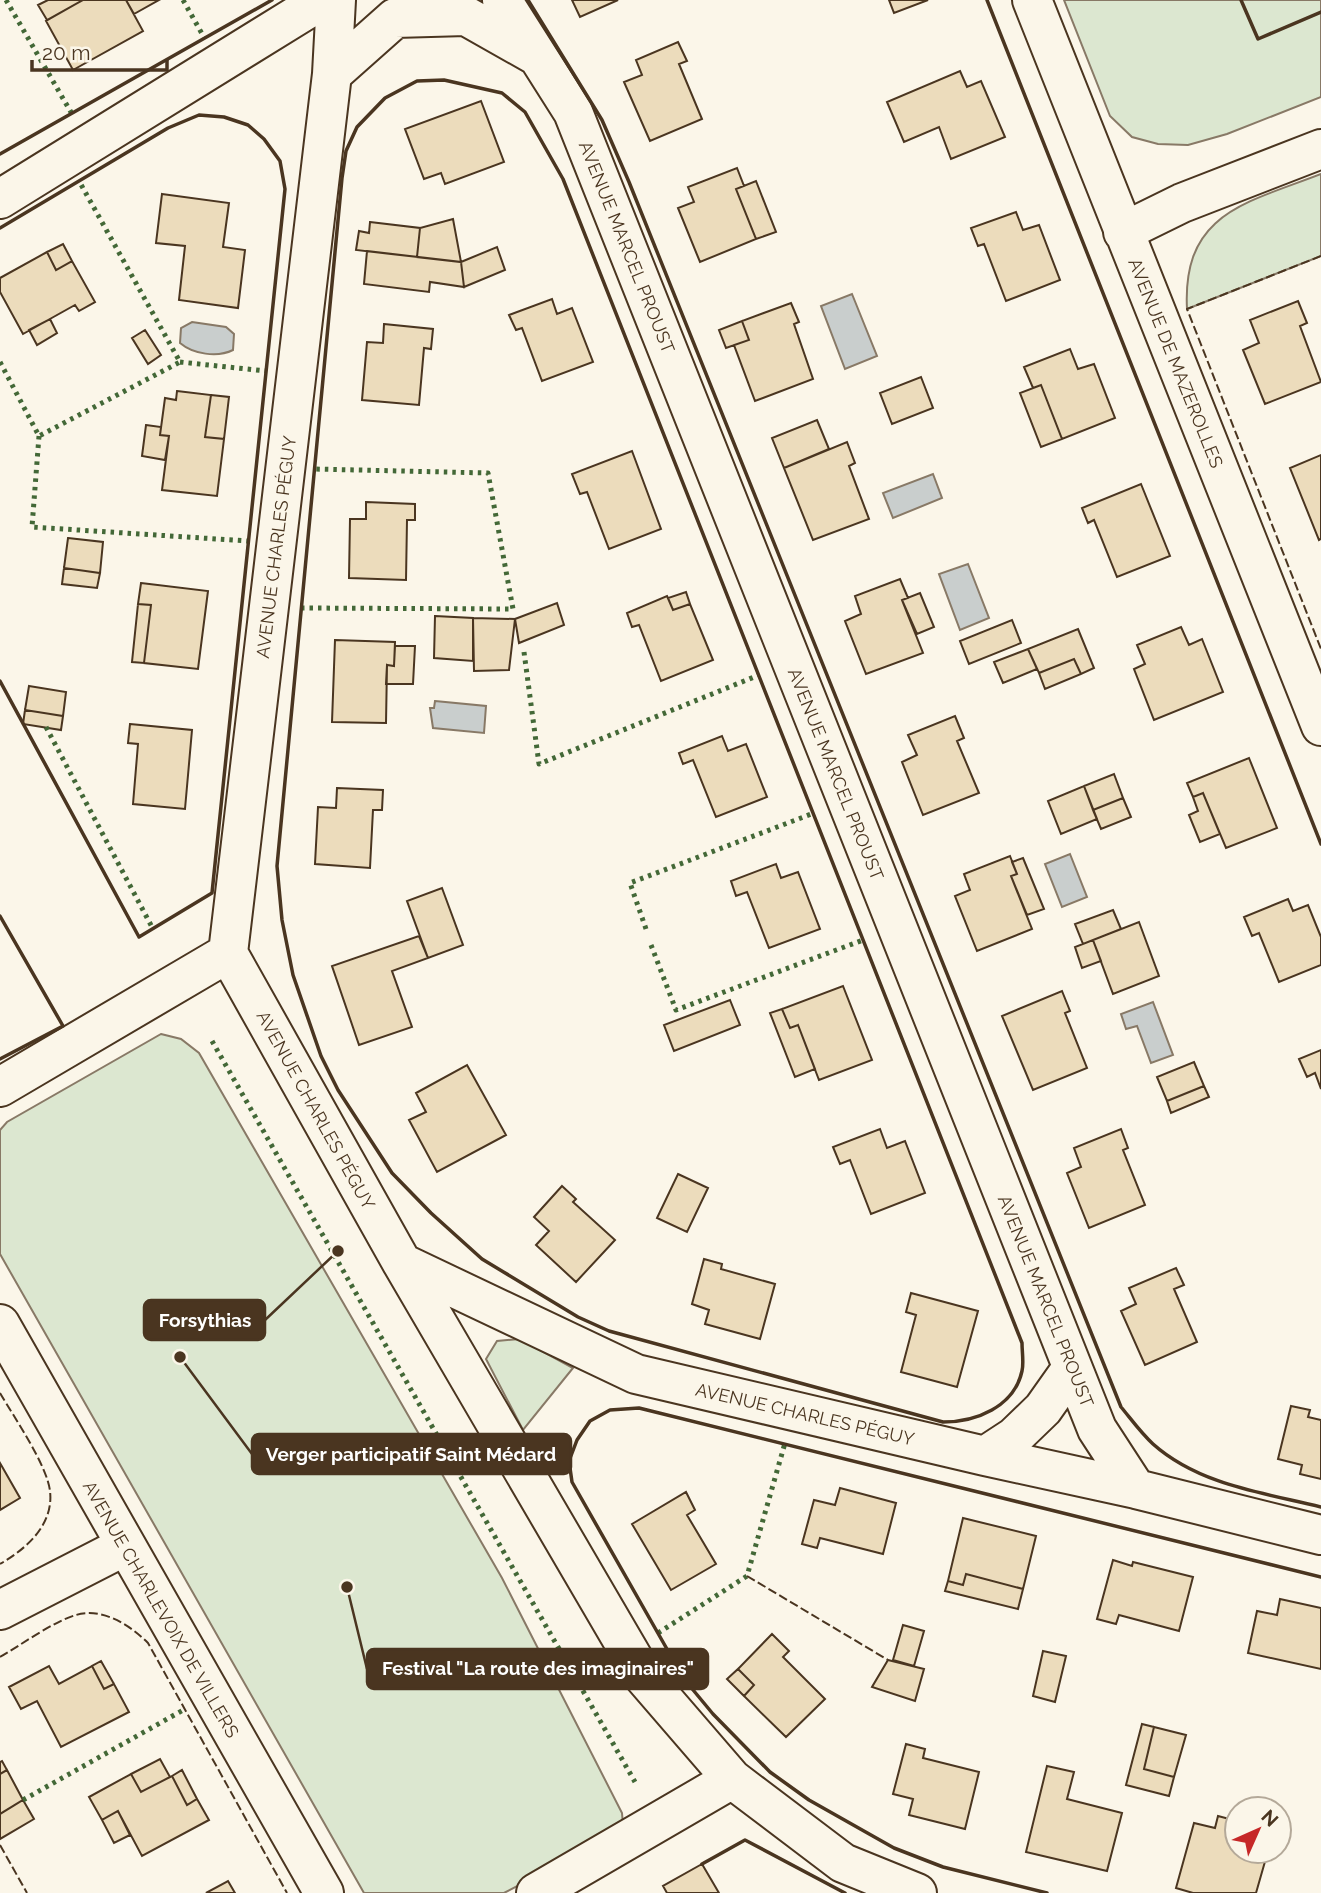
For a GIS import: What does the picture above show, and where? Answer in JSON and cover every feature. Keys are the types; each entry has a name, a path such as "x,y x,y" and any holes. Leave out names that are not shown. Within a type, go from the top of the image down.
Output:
{"street":[{"path":"0,199 322,0"},
{"name":"AVENUE CHARLES PÉGUY","path":"336,0 332,74 228,954 402,1264 636,1374 1136,1489 1321,1535"},
{"name":"AVENUE MARCEL PROUST","path":"502,0 573,112 1097,1429 1136,1489"},
{"name":"AVENUE DE MAZEROLLES","path":"1032,0 1321,726"},
{"name":"AVENUE MARCEL PROUST","path":"332,74 395,18 466,16 540,58"},
{"path":"1123,232 1182,203 1321,149"},
{"path":"0,1087 228,954"},
{"path":"402,1264 644,1677 732,1779 843,1863 917,1893"},
{"name":"AVENUE CHARLEVOIX DE VILLERS","path":"0,1324 324,1893"},
{"path":"985,1456 1014,1437 1043,1409 1073,1368"},
{"path":"0,1610 125,1546"},
{"path":"536,1893 732,1779"}],"green space":[{"path":"1064,0 1321,0 1321,97 1227,134 1188,145 1158,144 1132,137 1110,116"},
{"path":"1321,174 1321,256 1187,309 1188,277 1195,251 1208,231 1224,216 1245,204"},
{"path":"161,1034 181,1039 199,1053 502,1578 622,1813 623,1825 619,1833 504,1893 364,1893 0,1254 0,1130 7,1122"},
{"path":"520,1339 573,1368 523,1430 486,1359 497,1341"}],"shaded area":[{"path":"852,294 877,356 845,369 821,306"},
{"path":"192,322 226,327 234,334 233,350 213,354 185,347 180,343 181,328"},
{"path":"933,474 942,498 893,518 883,493"},
{"path":"968,564 989,618 960,630 939,574"},
{"path":"435,701 486,706 484,733 433,728 430,708 434,708"},
{"path":"1070,854 1087,897 1062,907 1045,864"},
{"path":"1153,1002 1173,1055 1151,1063 1137,1026 1126,1029 1121,1014"}],"building":[{"path":"48,0 83,0 47,20 38,5"},
{"path":"83,0 126,0 143,31 73,70 46,21"},
{"path":"126,0 159,0 134,14"},
{"path":"572,0 618,0 580,17"},
{"path":"889,0 928,0 894,13"},
{"path":"678,42 687,61 679,64 702,119 650,141 624,82 642,75 636,60"},
{"path":"960,71 967,87 981,81 1005,137 951,159 939,127 904,142 887,102"},
{"path":"481,101 504,162 445,184 441,173 424,179 405,129"},
{"path":"737,168 744,186 736,189 756,239 700,262 678,208 694,202 688,187"},
{"path":"756,181 776,232 756,239 736,189"},
{"path":"162,194 229,203 223,247 245,250 238,308 179,300 185,246 156,243"},
{"path":"1016,212 1023,230 1039,225 1060,280 1006,301 984,244 978,246 971,228"},
{"path":"453,219 461,262 417,257 420,228"},
{"path":"370,222 420,228 417,257 356,250 359,231 369,233"},
{"path":"63,244 72,261 56,270 47,252"},
{"path":"497,247 505,270 464,287 461,262"},
{"path":"367,251 461,262 464,287 430,282 429,292 364,284"},
{"path":"47,252 56,270 72,261 95,302 79,311 75,305 23,334 0,292 0,278"},
{"path":"552,299 557,314 572,308 593,362 542,381 522,328 516,330 509,315"},
{"path":"1298,301 1307,323 1300,326 1321,382 1265,404 1243,350 1259,343 1250,320"},
{"path":"791,303 799,322 794,324 813,379 755,401 734,345 749,340 742,321"},
{"path":"50,319 57,333 37,345 29,330"},
{"path":"742,321 749,340 726,348 719,330"},
{"path":"384,324 433,329 431,349 424,348 419,405 362,400 367,342 383,343"},
{"path":"145,330 161,355 148,364 132,338"},
{"path":"1070,349 1078,369 1094,364 1115,418 1062,439 1041,385 1033,388 1024,367"},
{"path":"921,377 933,408 892,424 880,393"},
{"path":"1041,385 1062,439 1041,447 1020,393"},
{"path":"177,391 211,395 205,437 224,439 217,496 162,490 169,436 160,435 165,398 176,400"},
{"path":"211,395 229,397 224,439 205,437"},
{"path":"817,420 829,449 784,468 772,438"},
{"path":"146,425 161,427 160,435 169,436 165,460 142,456"},
{"path":"847,442 855,463 849,466 869,519 813,540 784,468"},
{"path":"632,451 661,529 609,549 587,492 580,494 572,474"},
{"path":"1321,455 1321,539 1319,540 1290,468"},
{"path":"1141,484 1170,556 1117,577 1094,520 1088,523 1082,508"},
{"path":"366,502 415,504 415,520 407,520 406,580 349,578 350,519 366,519"},
{"path":"68,538 103,542 100,573 64,568"},
{"path":"64,568 100,573 97,588 62,584"},
{"path":"900,579 908,598 902,600 923,653 866,674 845,621 861,614 855,596"},
{"path":"141,583 208,591 198,669 144,663 151,605 138,604"},
{"path":"686,592 690,604 673,610 668,598"},
{"path":"920,593 934,627 917,634 902,600"},
{"path":"667,596 673,610 690,604 713,660 661,681 639,625 632,627 627,613"},
{"path":"557,603 564,625 519,643 515,619"},
{"path":"138,604 151,605 144,663 132,662"},
{"path":"435,616 473,618 473,661 434,658"},
{"path":"473,618 515,619 509,670 474,671"},
{"path":"1012,620 1021,643 969,664 960,641"},
{"path":"1181,627 1189,645 1202,639 1223,692 1154,720 1134,669 1145,664 1137,645"},
{"path":"1078,629 1094,668 1081,674 1074,659 1039,673 1028,649"},
{"path":"335,640 395,642 394,666 387,665 386,723 332,722"},
{"path":"395,646 415,646 413,684 386,684 387,665 394,666"},
{"path":"1028,649 1037,669 1003,683 994,662"},
{"path":"1074,659 1081,674 1045,689 1039,673"},
{"path":"29,686 66,692 63,716 25,710"},
{"path":"25,710 63,716 61,730 23,724"},
{"path":"955,716 964,738 957,741 979,793 923,815 902,762 917,755 908,735"},
{"path":"130,724 192,730 185,809 133,804 138,744 128,743"},
{"path":"722,736 728,751 746,744 767,797 716,817 693,760 683,764 679,753"},
{"path":"1249,758 1277,828 1226,848 1203,793 1193,797 1187,783"},
{"path":"1114,774 1123,798 1093,810 1084,786"},
{"path":"1084,786 1097,819 1061,834 1048,801"},
{"path":"337,788 383,790 382,810 373,810 370,868 315,864 318,807 336,808"},
{"path":"1203,793 1220,834 1200,842 1189,815 1198,811 1193,797"},
{"path":"1123,798 1131,817 1101,829 1093,810"},
{"path":"1010,856 1017,874 1011,876 1032,929 977,951 955,896 970,890 964,874"},
{"path":"1023,858 1044,909 1027,915 1011,876 1017,874 1012,862"},
{"path":"776,864 781,878 798,872 820,929 769,948 747,892 736,896 731,881"},
{"path":"442,888 463,945 428,958 407,901"},
{"path":"1288,899 1293,911 1308,905 1321,937 1321,965 1279,982 1259,933 1252,936 1244,917"},
{"path":"1113,910 1121,929 1083,944 1075,924"},
{"path":"1139,922 1159,976 1113,994 1093,940"},
{"path":"419,936 428,958 392,971 412,1027 359,1045 332,966"},
{"path":"1093,940 1101,961 1082,968 1075,947"},
{"path":"843,986 872,1060 819,1080 798,1025 790,1028 782,1009"},
{"path":"1062,991 1070,1011 1065,1013 1087,1068 1033,1090 1002,1016"},
{"path":"730,1000 740,1025 674,1051 664,1025"},
{"path":"782,1009 790,1028 798,1025 815,1069 795,1077 770,1013"},
{"path":"1321,1050 1321,1089 1315,1073 1307,1077 1299,1059"},
{"path":"1194,1062 1204,1086 1167,1101 1157,1077"},
{"path":"467,1065 506,1135 437,1172 409,1120 426,1112 416,1093"},
{"path":"1204,1086 1209,1097 1171,1113 1167,1101"},
{"path":"880,1129 887,1148 905,1141 925,1193 871,1214 850,1160 840,1164 833,1147"},
{"path":"1121,1129 1128,1148 1123,1150 1145,1205 1089,1228 1067,1173 1081,1167 1074,1148"},
{"path":"678,1174 708,1188 687,1232 657,1218"},
{"path":"562,1186 576,1199 573,1202 615,1240 576,1282 536,1245 549,1231 534,1217"},
{"path":"704,1259 722,1264 721,1269 775,1284 760,1339 705,1324 709,1310 692,1304"},
{"path":"1176,1268 1184,1285 1174,1289 1197,1342 1145,1365 1121,1311 1136,1304 1129,1288"},
{"path":"911,1293 978,1311 957,1387 901,1372 916,1315 906,1312"},
{"path":"1291,1406 1310,1410 1308,1417 1321,1420 1321,1479 1300,1474 1302,1465 1278,1459"},
{"path":"0,1463 20,1498 0,1510"},
{"path":"840,1488 896,1503 883,1554 820,1538 817,1548 802,1544 814,1500 835,1505"},
{"path":"686,1492 695,1510 687,1515 716,1564 671,1590 632,1524"},
{"path":"963,1518 1036,1536 1023,1589 966,1574 963,1585 948,1581"},
{"path":"1113,1560 1132,1566 1133,1562 1193,1577 1179,1631 1119,1615 1116,1624 1097,1619"},
{"path":"966,1574 1023,1589 1018,1609 945,1591 948,1581 963,1585"},
{"path":"1280,1599 1321,1608 1321,1669 1248,1653 1257,1611 1277,1615"},
{"path":"903,1625 924,1631 914,1666 893,1660"},
{"path":"772,1634 789,1651 783,1657 825,1699 786,1737 744,1696 754,1685 738,1669"},
{"path":"1043,1651 1066,1656 1055,1702 1033,1696"},
{"path":"888,1660 924,1669 915,1701 872,1687"},
{"path":"101,1661 114,1684 104,1689 92,1666"},
{"path":"49,1666 59,1684 92,1666 104,1689 114,1684 129,1712 61,1747 37,1701 21,1709 9,1687"},
{"path":"738,1669 754,1685 744,1696 727,1679"},
{"path":"1142,1724 1154,1727 1144,1769 1174,1777 1169,1796 1126,1785"},
{"path":"1154,1727 1186,1735 1174,1777 1144,1769"},
{"path":"906,1744 925,1749 923,1758 979,1772 965,1829 909,1815 913,1799 893,1794"},
{"path":"160,1759 170,1777 141,1792 131,1774"},
{"path":"2,1761 7,1770 0,1774 0,1762"},
{"path":"1047,1766 1074,1772 1067,1799 1122,1813 1107,1871 1026,1852"},
{"path":"7,1770 23,1800 0,1814 0,1774"},
{"path":"182,1770 197,1799 187,1805 172,1776"},
{"path":"131,1774 141,1792 172,1776 187,1805 197,1799 209,1820 142,1856 118,1811 102,1820 89,1797"},
{"path":"23,1800 34,1819 0,1839 0,1814"},
{"path":"118,1811 130,1835 114,1843 102,1820"},
{"path":"1218,1816 1223,1817 1223,1865 1264,1865 1256,1893 1193,1893 1176,1888 1194,1823 1215,1828"},
{"path":"702,1864 719,1893 667,1893 663,1886"},
{"path":"228,1881 235,1893 206,1893"}],"hedge":[{"path":"6,0 72,114"},
{"path":"183,0 205,39"},
{"path":"0,362 39,436 180,362 79,181"},
{"path":"180,362 266,371"},
{"path":"39,436 32,527 248,541"},
{"path":"301,608 513,609 488,473 314,469"},
{"path":"524,652 539,764 759,675"},
{"path":"46,727 153,929"},
{"path":"646,929 630,883 814,813"},
{"path":"651,945 676,1010 863,940"},
{"path":"212,1041 635,1782"},
{"path":"658,1633 747,1576 785,1443"},
{"path":"23,1800 185,1709"}],"fence":[{"path":"1321,256 1187,309 1321,649"},
{"path":"0,1393 43,1468 50,1491 48,1515 43,1525 28,1543 0,1564"},
{"path":"747,1576 888,1660"},
{"path":"0,1657 58,1622 86,1613 116,1620 141,1637 148,1643 287,1893"},
{"path":"0,1845 27,1893"}],"wall":[{"path":"0,154 272,0"},
{"path":"528,0 602,120 629,182 1121,1407 1153,1444 1191,1469 1233,1486 1321,1507"},
{"path":"987,0 1321,844"},
{"path":"1241,0 1258,39 1321,12"},
{"path":"444,80 502,93 525,112 563,179 1022,1343 1023,1368 1018,1384 1002,1403 980,1415 943,1422 609,1331 578,1317 482,1259 431,1213 392,1173 338,1090 321,1056 293,975 282,920 277,866 342,178 346,151 357,127 385,98 417,81 444,80"},
{"path":"0,228 168,128 199,115 224,117 248,125 264,139 280,161 285,189 212,893 139,937 0,681"},
{"path":"0,916 63,1026 0,1059"},
{"path":"1047,1893 943,1867 894,1848 809,1800 770,1772 713,1714 684,1679 572,1482 569,1461 577,1440 590,1421 610,1410 639,1408 1321,1577"},
{"path":"702,1864 745,1840 845,1893"}],"place":[{"name":"Forsythias","path":"338,1251"},
{"name":"Verger participatif Saint Médard","path":"180,1357"},
{"name":"Festival \"La route des imaginaires\"","path":"347,1587"}]}
